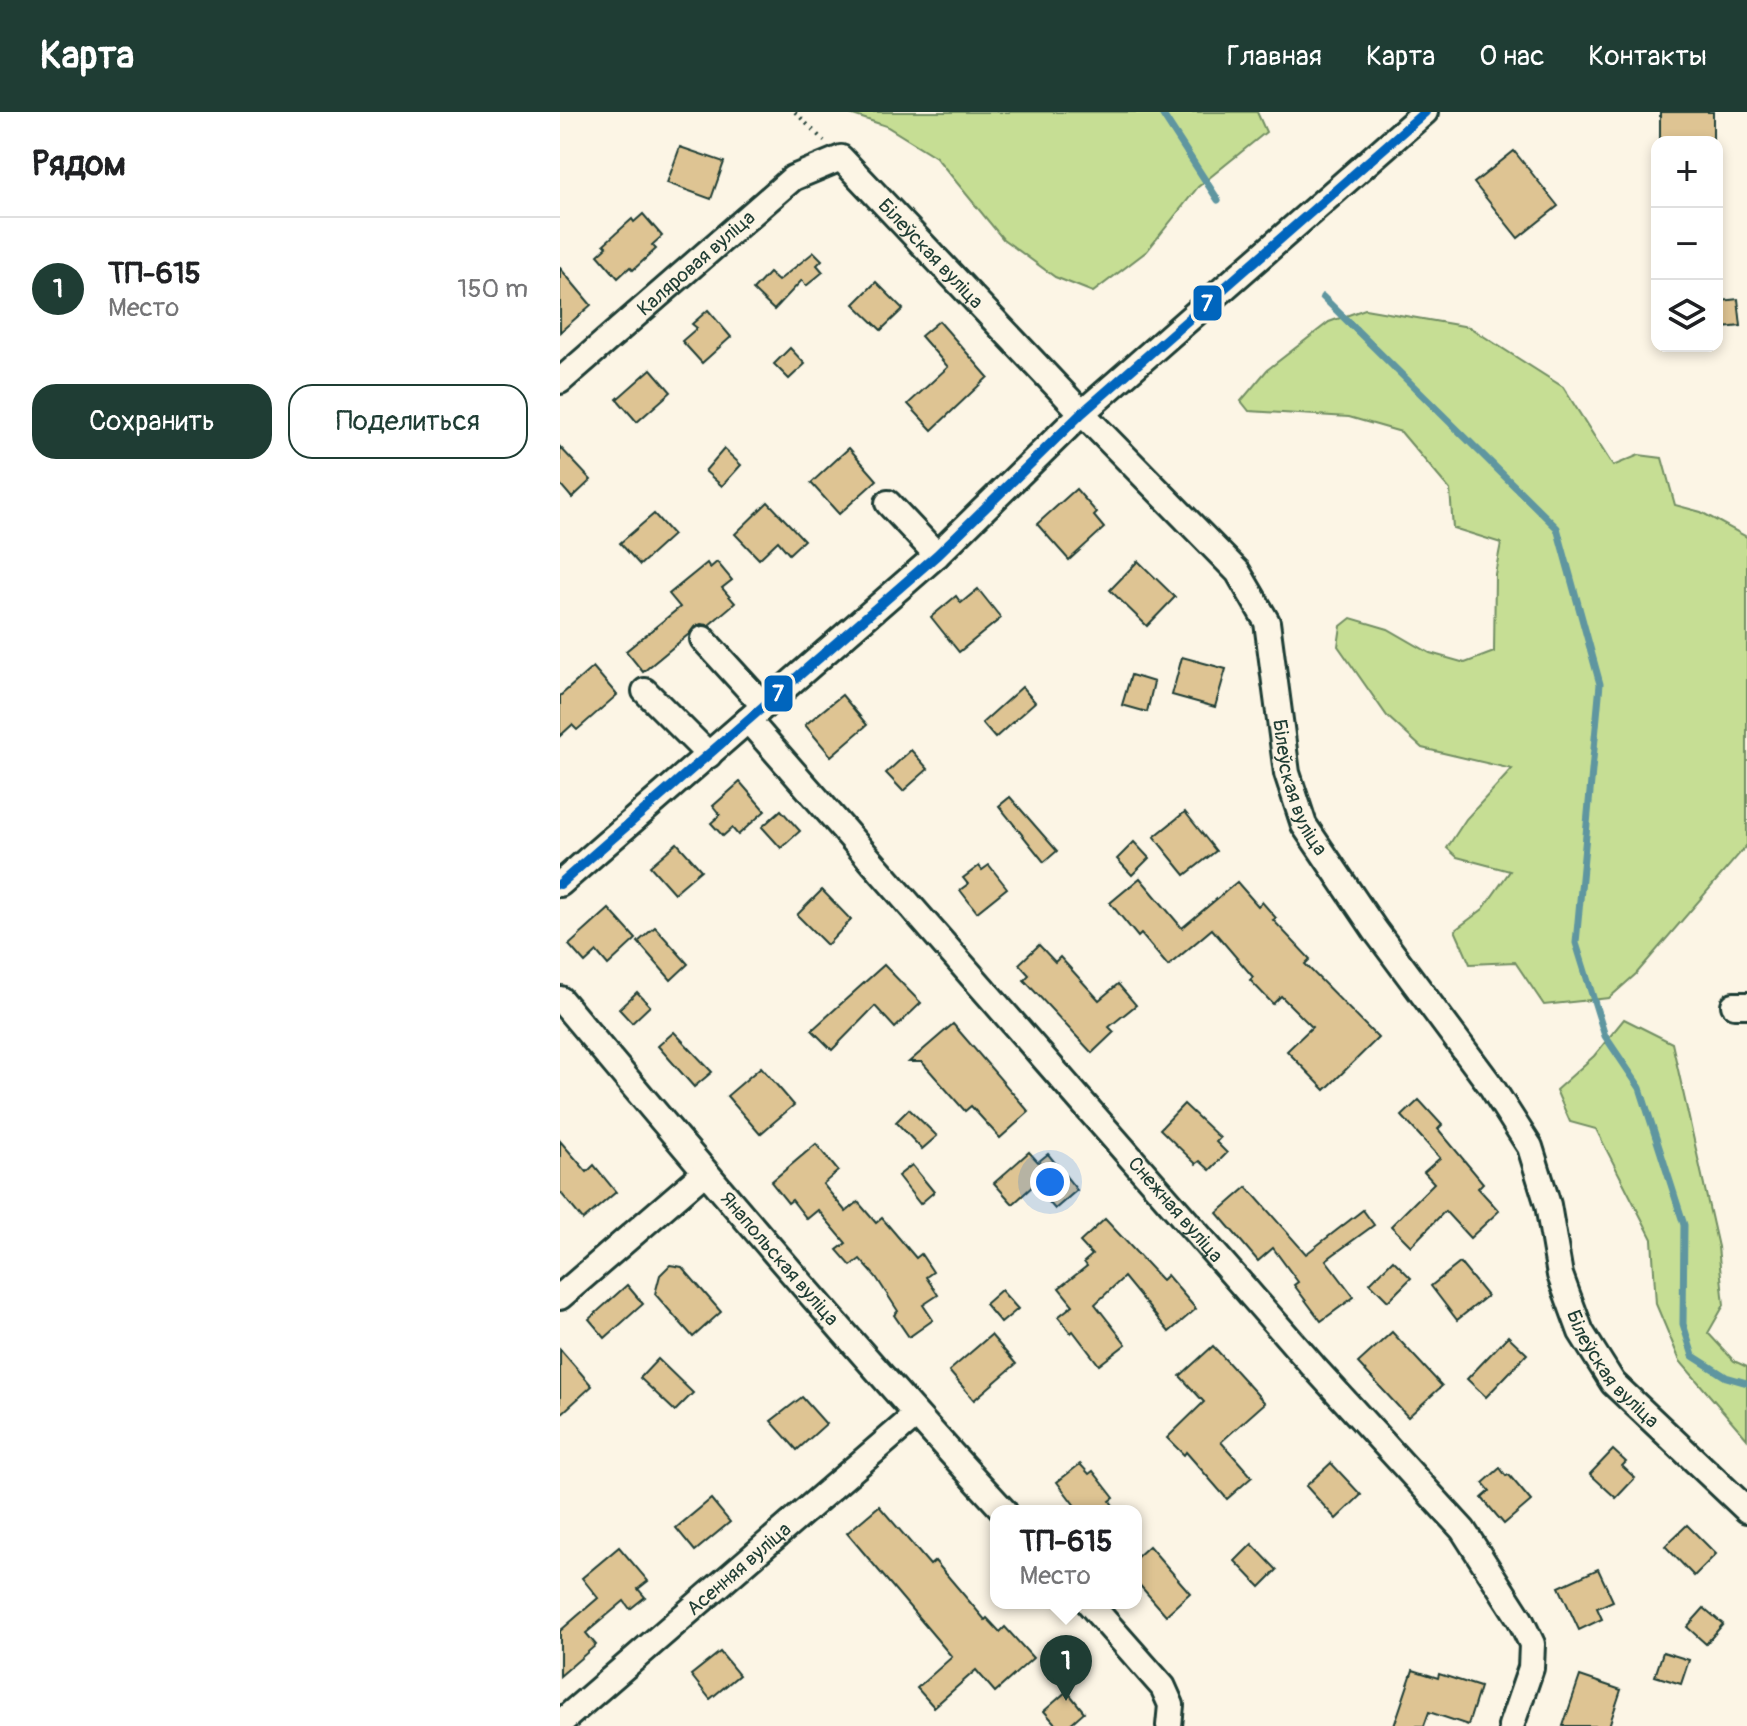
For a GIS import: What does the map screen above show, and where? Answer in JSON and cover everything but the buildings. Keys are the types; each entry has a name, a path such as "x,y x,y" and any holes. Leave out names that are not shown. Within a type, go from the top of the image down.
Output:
{"street":[{"path":"560,884 937,555 1082,413 1425,112"},
{"name":"Каляровая вуліца","path":"560,381 793,178 841,158"},
{"name":"Білеўская вуліца","path":"841,158 1082,413 1238,572 1267,622 1287,773 1304,825 1375,930 1491,1086 1530,1147 1548,1205 1560,1275 1581,1332 1613,1383 1747,1510"},
{"path":"888,503 937,555"},
{"name":"Снежная вуліца","path":"703,639 756,713 1313,1366 1463,1530 1520,1619 1532,1644 1531,1668 1511,1726"},
{"path":"645,691 709,755"},
{"name":"Янапольская вуліца","path":"560,999 705,1172 998,1505"},
{"path":"560,1297 705,1172"},
{"name":"Асенняя вуліца","path":"560,1723 916,1415"},
{"path":"1094,1609 1163,1687 1171,1705 1169,1726"}],"path":[{"path":"795,112 841,158"}],"green space":[{"path":"844,112 1257,112 1266,132 1198,187 1147,251 1093,292 1055,277 1003,239 936,157 886,126"},
{"path":"1365,309 1469,327 1563,387 1613,466 1639,455 1662,458 1675,505 1701,512 1747,537 1747,845 1636,974 1609,998 1544,1005 1515,962 1470,964 1455,930 1483,909 1510,871 1457,857 1447,848 1466,819 1512,769 1422,748 1387,716 1338,646 1341,626 1351,618 1388,629 1430,653 1465,663 1494,652 1495,574 1501,543 1453,528 1450,490 1401,432 1349,417 1249,411 1241,401 1267,370 1329,322"},
{"path":"1624,1019 1672,1043 1718,1247 1724,1305 1708,1333 1734,1361 1747,1367 1747,1439 1680,1361 1656,1304 1652,1239 1596,1129 1570,1122 1556,1090 1594,1056"}],"waterway":[{"path":"1161,112 1218,200"},
{"path":"1323,297 1557,528 1600,684 1576,943 1605,1036 1640,1088 1684,1225 1683,1324 1693,1356 1726,1377 1747,1383"}],"transit line":[{"name":"7","path":"560,884 937,555 1082,413 1425,112"}],"place":[{"name":"ТП-615","path":"1066,1701"}]}
